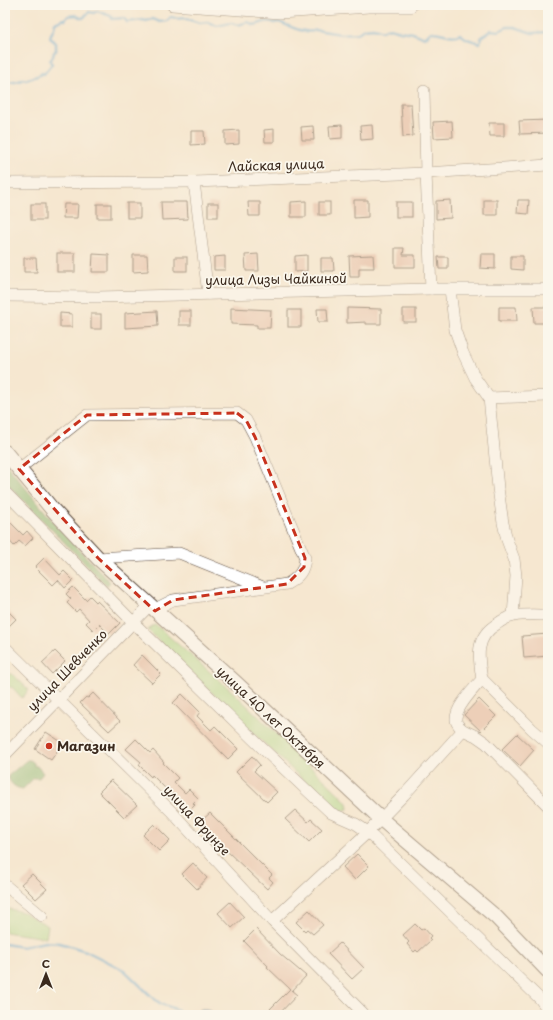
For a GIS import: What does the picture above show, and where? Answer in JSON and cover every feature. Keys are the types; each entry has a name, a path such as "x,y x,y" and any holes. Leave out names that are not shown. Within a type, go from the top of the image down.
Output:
{"main road":[{"name":"улица 40 лет Октября","path":"5,452 52,509 98,558 152,609 237,684 381,819 496,917 548,971"}],"street":[{"path":"172,5 280,13 368,6 410,7 412,5"},
{"path":"424,92 431,289"},
{"name":"Лайская улица","path":"5,183 194,182 426,173 548,165"},
{"path":"194,182 208,294"},
{"name":"улица Лизы Чайкиной","path":"5,296 98,297 431,289 548,288"},
{"path":"450,289 455,330 463,353 475,378 489,398 503,523 514,559 516,576 513,616"},
{"path":"489,398 548,396"},
{"name":"улица Шевченко","path":"5,755 133,622 152,609 173,600 287,584 298,576 304,567 305,558 255,437 246,420 237,413 87,415 19,469"},
{"path":"5,492 211,699 331,813 356,824 368,832 540,999 548,1010"},
{"path":"98,558 179,553 263,587"},
{"path":"548,615 513,616 500,621 488,629 482,638 479,656 482,679 548,743"},
{"name":"улица Фрунзе","path":"5,647 171,811 272,921 365,1015"},
{"path":"482,679 462,703 457,714 457,723 463,730 486,743 548,806"},
{"path":"272,921 381,819 463,730"},
{"path":"5,885 42,916"}],"highlighted area":[{"path":"237,413 246,420 255,437 305,558 304,567 287,584 173,600 155,611 98,558 19,469 87,415"}],"green space":[{"path":"5,463 56,525 110,582 107,586 5,482"},
{"path":"156,625 234,693 340,795 347,803 348,809 342,811 330,805 251,731 148,630 152,626"},
{"path":"11,673 29,690 22,698 13,688 5,685 5,678"},
{"path":"27,760 34,763 34,766 37,766 43,773 39,778 34,778 23,789 15,787 8,776"},
{"path":"5,908 23,912 48,926 46,938 5,932"}],"water":[{"path":"201,1009 207,1009 216,1015 194,1015"}],"building":[{"path":"401,104 411,104 413,136 403,137"},
{"path":"548,120 548,133 520,134 519,121"},
{"path":"452,121 453,137 434,138 433,122"},
{"path":"489,123 504,123 504,136 490,136"},
{"path":"342,125 342,138 330,139 329,126"},
{"path":"372,125 373,139 361,140 360,126"},
{"path":"313,126 314,140 302,140 301,127"},
{"path":"274,129 274,142 265,142 264,130"},
{"path":"239,130 239,144 225,145 225,131"},
{"path":"191,131 204,131 205,144 191,145"},
{"path":"354,200 368,200 368,217 354,218"},
{"path":"450,200 451,218 436,219 436,201"},
{"path":"484,200 497,200 497,215 484,215"},
{"path":"518,200 529,200 528,214 517,213"},
{"path":"306,201 306,217 291,217 291,202"},
{"path":"161,202 187,202 188,219 162,220"},
{"path":"248,202 260,202 260,216 249,216"},
{"path":"319,202 330,202 330,215 319,215"},
{"path":"396,202 412,202 412,217 396,217"},
{"path":"127,203 140,203 140,218 127,218"},
{"path":"208,203 218,203 218,217 208,217"},
{"path":"31,204 45,204 45,220 31,220"},
{"path":"64,204 78,204 77,218 63,218"},
{"path":"97,204 111,204 111,218 97,218"},
{"path":"395,248 404,248 403,255 415,255 415,267 395,267"},
{"path":"57,253 75,253 75,272 57,272"},
{"path":"93,254 109,255 109,272 92,272"},
{"path":"258,254 259,271 246,271 245,255"},
{"path":"481,254 495,254 495,269 480,268"},
{"path":"133,255 147,255 148,271 133,272"},
{"path":"307,255 307,271 295,272 295,256"},
{"path":"373,255 374,268 359,268 359,277 350,277 349,256"},
{"path":"225,256 225,270 214,270 214,257"},
{"path":"511,256 523,256 523,270 511,269"},
{"path":"175,257 187,257 187,271 175,271"},
{"path":"438,257 448,257 448,269 439,269"},
{"path":"24,258 36,258 37,272 24,272"},
{"path":"321,258 333,258 334,271 321,271"},
{"path":"499,307 516,307 517,321 499,321"},
{"path":"533,307 548,307 548,323 534,323"},
{"path":"231,308 271,310 270,328 257,328 257,325 231,324"},
{"path":"347,308 381,309 381,324 366,324 366,322 347,323"},
{"path":"317,309 327,309 328,322 318,322"},
{"path":"403,309 416,309 416,322 403,322"},
{"path":"288,310 301,310 301,327 288,327"},
{"path":"157,311 158,326 125,328 125,313"},
{"path":"179,311 191,311 191,325 179,325"},
{"path":"60,313 72,314 72,327 60,327"},
{"path":"91,314 101,314 101,329 91,329"},
{"path":"5,517 23,535 27,531 33,538 25,546 19,541 14,546 5,536"},
{"path":"44,558 60,575 64,571 73,580 65,588 58,580 53,585 35,567"},
{"path":"73,587 86,600 90,596 96,602 97,601 120,623 109,634 99,624 93,630 86,623 89,620 79,609 76,612 67,603 71,599 66,594"},
{"path":"5,608 16,619 5,630"},
{"path":"548,634 548,656 524,658 522,636"},
{"path":"55,651 65,661 52,674 42,663"},
{"path":"142,655 161,674 152,683 133,665"},
{"path":"93,693 120,721 109,731 80,703"},
{"path":"182,694 200,712 197,716 211,730 215,726 238,749 228,759 173,703"},
{"path":"479,699 496,716 481,731 464,715"},
{"name":"Магазин","path":"46,732 63,743 51,760 35,749"},
{"path":"517,734 534,750 520,766 502,749"},
{"path":"136,739 150,753 153,750 164,762 163,763 178,778 174,782 185,793 189,789 198,798 193,803 195,805 189,811 168,789 167,790 152,775 151,777 139,765 141,762 126,749"},
{"path":"252,756 260,765 254,771 277,792 267,802 236,772"},
{"path":"111,780 137,805 124,817 99,792"},
{"path":"295,810 308,822 311,819 322,829 309,842 285,819"},
{"path":"210,813 272,875 269,878 273,882 267,889 227,851 224,853 215,844 218,840 200,822"},
{"path":"154,824 170,840 159,851 143,835"},
{"path":"357,854 369,866 355,880 343,867"},
{"path":"193,863 207,878 197,889 182,874"},
{"path":"32,874 47,889 36,899 21,884"},
{"path":"230,902 244,917 232,928 218,913"},
{"path":"309,910 323,925 313,934 307,929 305,931 296,922"},
{"path":"415,924 421,930 424,928 431,936 429,938 431,940 418,952 416,950 414,952 407,944 409,942 403,935"},
{"path":"256,929 280,954 306,976 292,991 297,995 278,1015 270,1009 290,989 267,967 268,966 244,941"},
{"path":"340,943 364,968 352,979 328,954"}],"waterway":[{"path":"5,89 6,84 8,83 23,79 26,80 42,73 44,74 52,64 50,61 54,52 56,51 56,43 50,38 55,23 64,19 65,20 68,16 76,15 83,18 89,12 94,13 97,11 111,16 112,19 124,18 127,22 153,19 160,22 167,21 171,17 178,19 183,18 200,23 207,22 217,26 231,23 238,25 248,22 254,25 266,22 279,22 303,31 316,30 341,34 358,33 364,29 373,28 382,31 391,28 424,37 431,32 453,36 460,34 467,39 480,43 481,38 491,30 499,31 507,27 515,27 532,33 548,32"},
{"path":"5,944 22,947 45,942 60,943 86,951 124,970 161,1004 178,1010"}],"place":[{"name":"Магазин","path":"49,746"}]}
